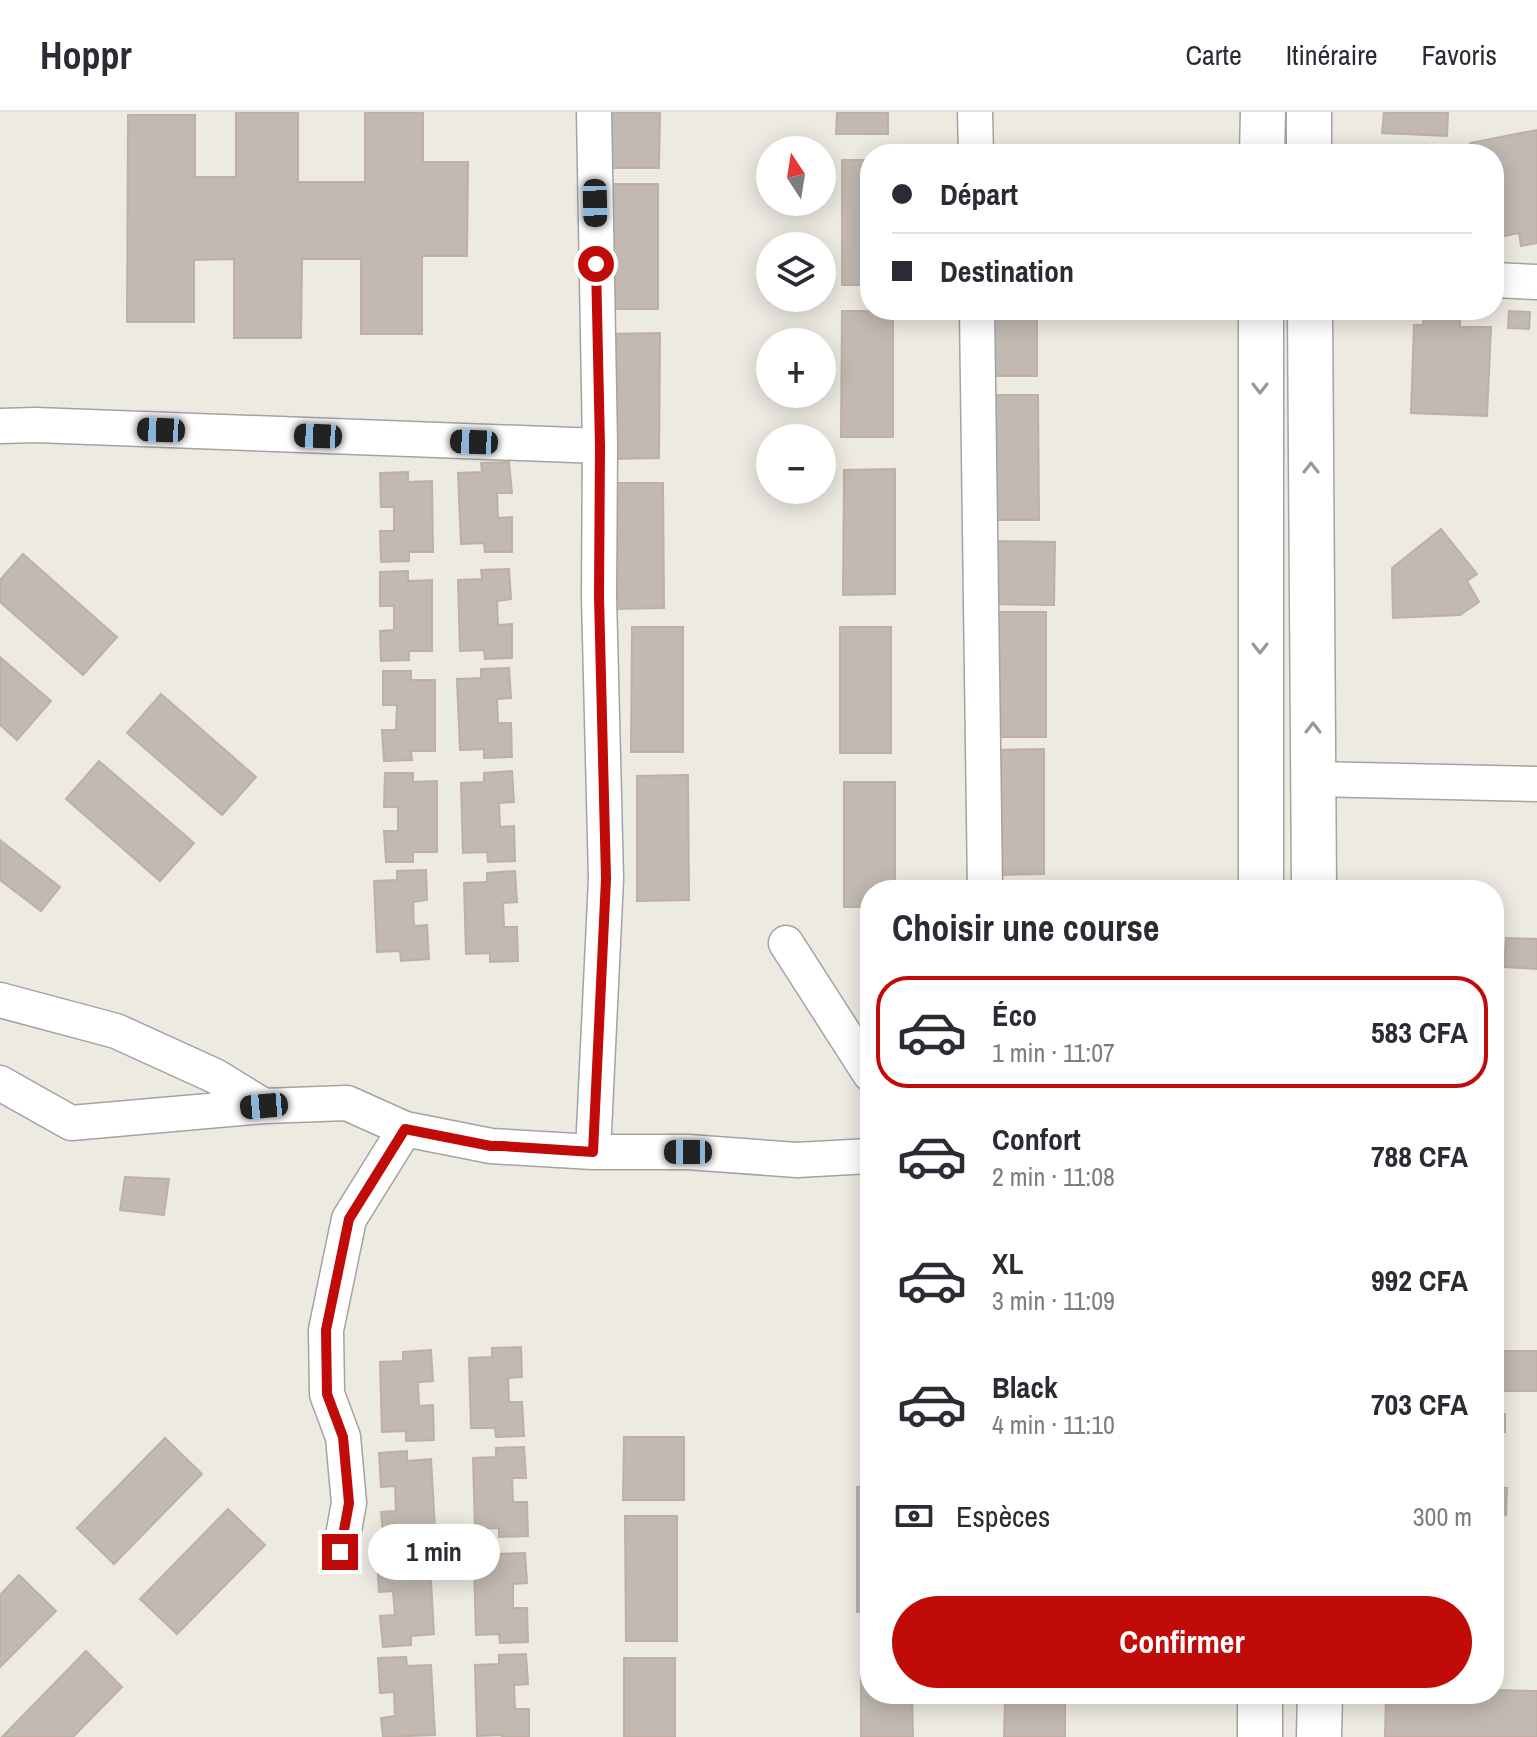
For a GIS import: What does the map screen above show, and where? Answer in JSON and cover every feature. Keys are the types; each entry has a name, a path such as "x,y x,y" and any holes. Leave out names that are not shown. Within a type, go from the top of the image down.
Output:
{"street":[{"path":"593,1152 606,879 599,596 600,446 594,112"},
{"path":"975,112 976,144"},
{"path":"1262,144 1263,112"},
{"path":"1309,112 1309,144"},
{"path":"1504,280 1537,282"},
{"path":"977,320 985,880"},
{"path":"1261,320 1261,880"},
{"path":"1310,320 1314,880"},
{"path":"0,426 600,446"},
{"path":"1313,779 1537,784"},
{"path":"786,943 860,1058"},
{"path":"0,1000 116,1031 215,1076 264,1106"},
{"path":"0,1083 71,1123 264,1106 347,1103 405,1129 491,1146 593,1152 688,1152 797,1160 860,1157"},
{"path":"340,1552 349,1503 343,1437 327,1394 326,1330 349,1219 405,1129"},
{"path":"1260,1704 1260,1737"},
{"path":"1319,1737 1320,1704"}],"building":[{"path":"236,112 298,112 298,182 365,182 365,112 423,112 423,162 468,162 467,256 422,256 422,334 361,334 361,259 302,259 301,338 234,338 234,259 194,260 194,322 127,322 128,115 195,115 195,177 236,177"},
{"path":"608,112 660,112 659,168 608,168"},
{"path":"837,112 888,112 888,134 836,134"},
{"path":"1384,112 1448,112 1447,136 1382,133"},
{"path":"1537,130 1537,243 1521,246 1519,233 1504,236 1504,144 1470,143"},
{"path":"842,160 860,160 860,285 842,285"},
{"path":"607,184 658,184 658,309 607,309"},
{"path":"842,311 860,311 860,320 893,320 893,437 841,437"},
{"path":"1509,311 1530,312 1529,329 1508,328"},
{"path":"985,320 1037,320 1037,376 985,376"},
{"path":"1423,320 1460,320 1460,327 1491,327 1487,416 1411,413 1414,325 1423,325"},
{"path":"660,333 659,458 608,459 608,334"},
{"path":"988,395 1038,395 1039,520 987,520"},
{"path":"509,462 512,493 497,493 498,518 512,517 512,552 485,552 484,543 461,544 458,473 482,472 481,463"},
{"path":"895,469 895,594 843,595 844,470"},
{"path":"408,472 408,482 432,481 433,552 409,552 409,561 381,562 380,531 394,531 394,507 381,507 380,473"},
{"path":"613,483 663,483 664,608 613,609"},
{"path":"1441,529 1477,574 1467,581 1479,602 1460,615 1393,618 1392,568"},
{"path":"994,541 1055,542 1054,605 993,604"},
{"path":"23,554 117,637 83,675 0,602 0,580"},
{"path":"509,569 511,599 497,601 498,625 512,624 512,658 485,659 484,650 460,651 458,580 482,579 481,570"},
{"path":"408,571 408,581 432,580 432,651 409,651 409,660 381,661 380,631 394,630 394,606 380,606 380,572"},
{"path":"995,612 1046,612 1046,737 995,737"},
{"path":"632,627 683,627 683,752 631,752"},
{"path":"840,627 891,627 891,753 840,753"},
{"path":"0,657 51,701 17,740 0,725"},
{"path":"509,668 511,698 497,699 498,723 511,723 512,757 484,758 484,749 460,750 457,679 481,678 481,669"},
{"path":"383,671 411,671 411,680 435,680 435,751 411,751 412,760 384,761 382,730 396,730 397,705 383,705"},
{"path":"161,694 256,777 222,815 127,733"},
{"path":"1044,749 1044,874 993,875 992,750"},
{"path":"99,761 194,843 160,881 66,799"},
{"path":"512,771 514,802 499,803 500,827 514,826 515,861 488,862 487,852 463,853 461,783 484,782 484,773"},
{"path":"385,773 413,773 413,782 437,781 437,852 413,852 413,862 386,862 384,831 398,831 398,807 384,807"},
{"path":"688,775 689,900 637,901 637,776"},
{"path":"844,782 895,782 895,880 860,880 860,907 844,907"},
{"path":"0,840 60,887 41,911 0,880"},
{"path":"426,870 427,900 413,902 414,926 427,925 429,959 401,961 400,951 377,952 374,881 397,880 397,871"},
{"path":"515,871 517,902 503,903 504,927 517,927 518,961 490,962 490,953 466,954 464,883 487,882 487,873"},
{"path":"1506,938 1537,939 1537,969 1504,967"},
{"path":"125,1177 169,1179 164,1215 120,1210"},
{"path":"521,1347 522,1377 508,1378 509,1402 522,1402 524,1436 496,1437 495,1428 471,1428 469,1358 492,1357 492,1348"},
{"path":"431,1350 433,1381 418,1382 419,1406 433,1405 434,1440 406,1441 406,1431 382,1432 380,1362 403,1361 403,1352"},
{"path":"1504,1351 1537,1351 1537,1391 1504,1391"},
{"path":"624,1437 684,1437 684,1500 623,1500"},
{"path":"165,1438 202,1474 114,1564 77,1528"},
{"path":"524,1447 526,1478 512,1478 513,1502 527,1502 528,1536 499,1537 499,1528 475,1529 473,1458 496,1457 496,1448"},
{"path":"407,1451 407,1461 431,1459 435,1529 412,1531 413,1541 384,1542 381,1512 396,1511 395,1486 381,1487 379,1453"},
{"path":"857,1487 860,1487 860,1612 857,1612"},
{"path":"1504,1488 1507,1488 1504,1515"},
{"path":"228,1509 265,1545 177,1634 140,1599"},
{"path":"625,1516 677,1516 677,1641 626,1641"},
{"path":"525,1553 527,1583 513,1584 513,1608 527,1608 528,1642 500,1643 499,1634 476,1635 474,1564 497,1563 496,1554"},
{"path":"405,1556 406,1565 430,1564 434,1634 411,1636 411,1645 383,1647 380,1616 395,1615 393,1591 379,1592 377,1557"},
{"path":"19,1575 56,1611 0,1667 0,1595"},
{"path":"86,1651 122,1687 73,1737 2,1737"},
{"path":"526,1654 528,1684 514,1685 515,1709 529,1709 529,1737 477,1736 475,1665 499,1664 499,1655"},
{"path":"406,1657 407,1666 431,1665 435,1735 383,1737 381,1718 395,1716 394,1692 380,1693 378,1658"},
{"path":"624,1658 675,1658 675,1737 624,1737"},
{"path":"1504,1690 1537,1691 1537,1737 1385,1737 1386,1704 1504,1704"},
{"path":"861,1704 912,1704 913,1737 861,1737"},
{"path":"1005,1704 1065,1704 1065,1737 1004,1737"}],"route":[{"path":"340,1552 349,1503 343,1437 327,1394 326,1330 349,1219 405,1129 491,1146 593,1152 606,879 596,264"}]}
